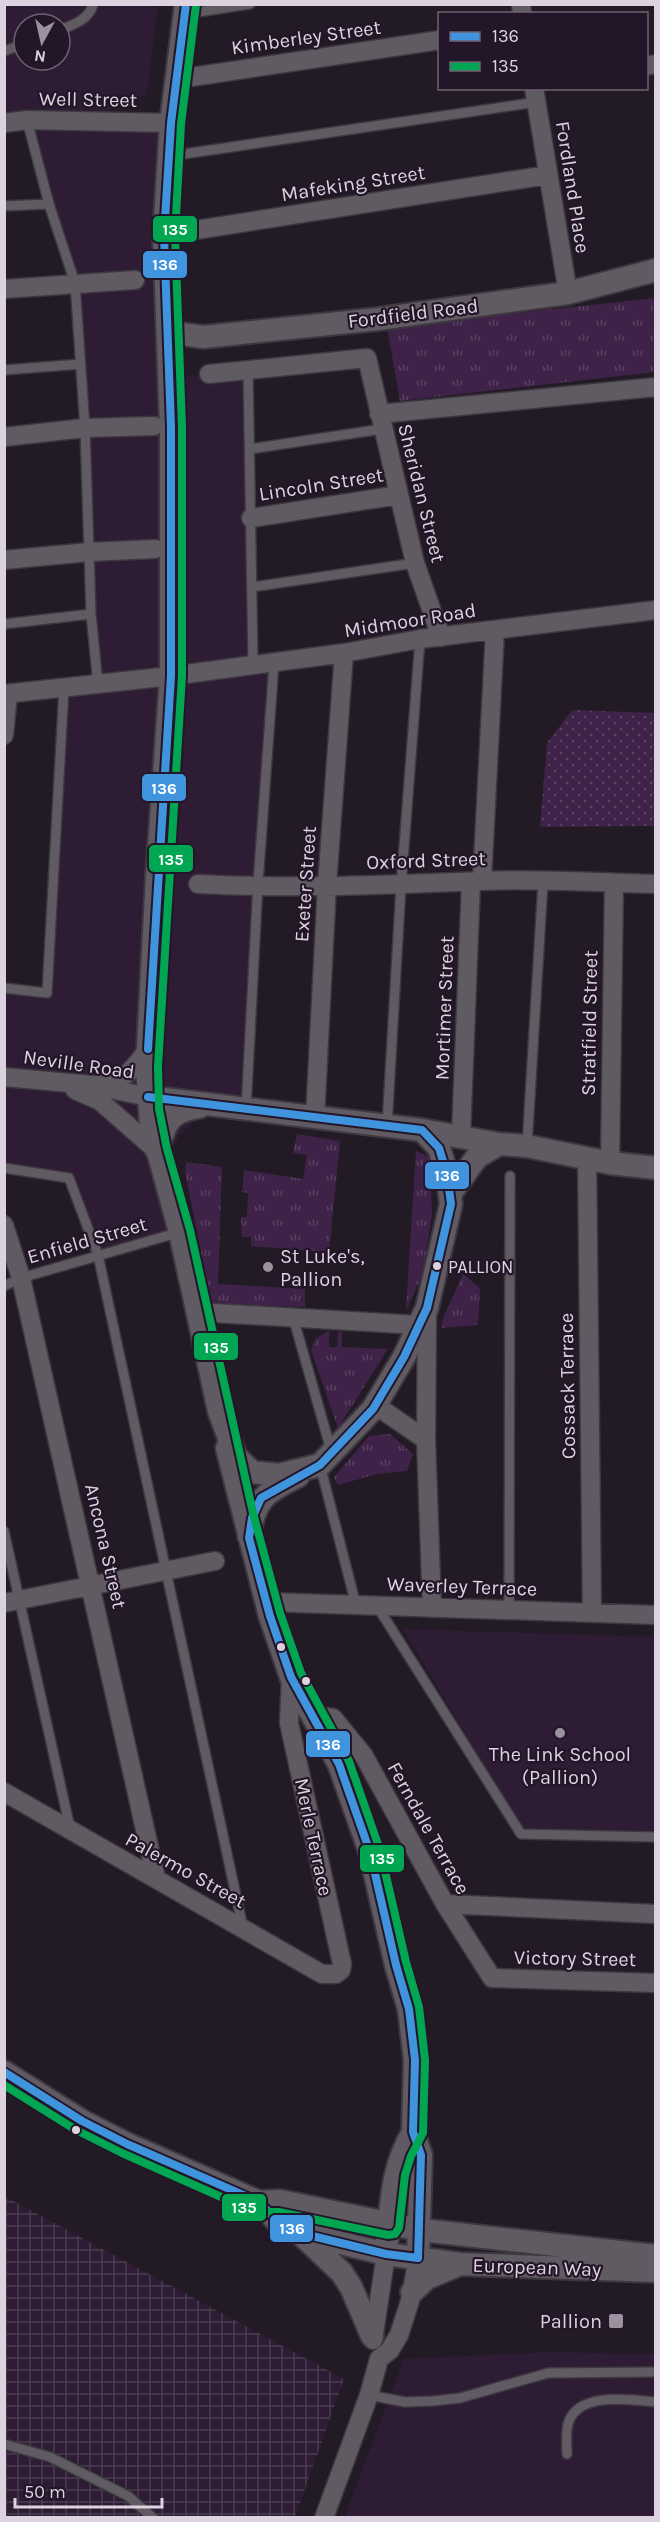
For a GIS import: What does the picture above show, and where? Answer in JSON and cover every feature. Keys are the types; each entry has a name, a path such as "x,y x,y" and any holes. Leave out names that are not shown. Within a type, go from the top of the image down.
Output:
{"street":[{"path":"185,9 171,123 164,235 172,541 171,676 157,875 148,1049 148,1097 151,1126 180,1232 249,1538"},
{"name":"Kimberley Street","path":"178,79 438,40"},
{"name":"Fordland Place","path":"535,95 568,292"},
{"name":"Well Street","path":"4,123 27,120 171,123"},
{"name":"Mafeking Street","path":"164,235 548,175"},
{"name":"Fordfield Road","path":"168,332 203,337 378,319 568,292 656,270"},
{"path":"4,289 135,280"},
{"name":"Sheridan Street","path":"248,370 367,358 415,563 441,637"},
{"path":"208,374 248,370"},
{"path":"381,422 656,387"},
{"path":"4,437 85,428 154,426"},
{"name":"Lincoln Street","path":"251,518 399,495"},
{"path":"4,560 89,552 155,549"},
{"name":"Midmoor Road","path":"6,694 274,663 420,639 656,610"},
{"name":"Mortimer Street","path":"461,1136 495,630"},
{"name":"Exeter Street","path":"315,1118 327,885 344,653"},
{"path":"4,735 6,694"},
{"name":"Oxford Street","path":"198,884 258,887 401,886 477,881 656,884"},
{"name":"Stratfield Street","path":"610,1163 614,883"},
{"path":"92,1086 114,1083 122,1079 131,1072 148,1049"},
{"path":"148,1049 162,1080 189,1096 213,1105"},
{"name":"Neville Road","path":"4,1077 92,1086 148,1097"},
{"path":"51,1081 100,1101 157,1151"},
{"path":"148,1097 422,1130 499,1144 527,1146 610,1163 656,1168"},
{"path":"157,1151 169,1119 174,1114 182,1110 213,1105"},
{"path":"422,1130 439,1148 450,1194"},
{"path":"450,1194 477,1157 499,1144"},
{"name":"Cossack Terrace","path":"587,1158 592,1613"},
{"name":"Merle Terrace","path":"342,1964 289,1723 291,1677 249,1538 252,1518 261,1498 326,1458 373,1408 404,1357 423,1316 452,1204 450,1194"},
{"name":"Ancona Street","path":"4,1225 13,1282 92,1585 156,1878"},
{"path":"197,1312 293,1317 423,1316 432,1608"},
{"path":"373,1408 384,1411 426,1440"},
{"path":"219,1411 236,1457 252,1472 279,1475 326,1458"},
{"path":"12,1601 215,1561"},
{"name":"Waverley Terrace","path":"267,1602 656,1615"},
{"path":"291,1677 339,1764 370,1852 396,1965 409,2009 416,2060 413,2132 421,2155 421,2230 418,2258 412,2292 399,2335 390,2350 379,2359"},
{"name":"Ferndale Terrace","path":"313,1715 333,1718 364,1756 445,1904 492,1978"},
{"name":"Palermo Street","path":"4,1792 322,1974 336,1974 341,1970 342,1964"},
{"path":"445,1904 656,1914"},
{"name":"Victory Street","path":"492,1978 656,1983"},
{"path":"4,2072 82,2121 109,2135 259,2202 277,2221 300,2233 342,2273 351,2287 372,2336 379,2359 369,2395 324,2517"},
{"path":"372,2336 386,2254 395,2173 401,2152 413,2132"},
{"name":"European Way","path":"259,2202 280,2201 421,2230 656,2256"},
{"name":"European Way","path":"300,2233 386,2254 460,2264 656,2271"},
{"path":"412,2292 427,2278 460,2264"}],"lane":[{"path":"72,25 81,21 92,10 93,4"},
{"path":"185,9 250,4"},
{"path":"170,156 535,95"},
{"path":"27,120 49,204 75,283 85,428 91,614 98,685"},
{"path":"4,206 49,204"},
{"path":"4,370 81,364"},
{"path":"248,370 253,664"},
{"path":"250,449 381,422"},
{"path":"252,587 415,563"},
{"path":"4,624 91,614"},
{"path":"387,1126 401,886 420,639"},
{"path":"246,1109 258,887 274,663"},
{"path":"4,988 47,993 64,688"},
{"path":"527,1146 543,882"},
{"path":"4,1168 69,1178 98,1255 243,1928"},
{"path":"509,1610 510,1176"},
{"name":"Enfield Street","path":"13,1282 180,1232"},
{"path":"293,1317 326,1458 356,1605"},
{"path":"4,1531 12,1601 70,1831"},
{"path":"377,1606 520,1834 656,1837"},
{"path":"369,2395 405,2402 433,2401 460,2398 548,2373 656,2372"},
{"path":"567,2454 569,2421 580,2409 594,2401 605,2399 656,2402"},
{"path":"4,2444 50,2457 128,2496 153,2517"}],"shaded area":[{"path":"5,5 158,5 147,94 103,113 171,123 169,378 248,370 253,664 274,663 246,1107 201,1115 179,1136 162,1170 180,1232 98,1255 69,1178 5,1168 5,988 46,993 64,688 98,685 75,283 27,120 5,122"},
{"name":"The Link School (Pallion)","path":"403,1629 655,1637 655,1831 521,1828"},
{"path":"4,2196 344,2379 295,2517 5,2517"},
{"path":"548,2352 655,2354 655,2517 344,2518 404,2359"}],"green space":[{"path":"655,298 655,372 400,401 387,327"},
{"path":"572,710 655,713 655,826 540,827 547,743"},
{"path":"297,1134 340,1141 329,1252 251,1246 251,1237 242,1237 241,1217 247,1217 248,1193 242,1192 244,1170 303,1179 307,1155 293,1153"},
{"path":"416,1151 430,1157 432,1214 423,1273 406,1311"},
{"path":"186,1162 222,1167 218,1284 305,1289 305,1307 211,1304 185,1171"},
{"path":"463,1274 480,1288 478,1325 441,1328 443,1318"},
{"path":"329,1331 329,1347 337,1347 338,1331 342,1332 342,1347 388,1349 338,1428 311,1350 316,1338"},
{"path":"390,1434 413,1454 407,1471 377,1474 338,1485 334,1477 369,1436"}],"transit line":[{"name":"136","path":"148,1049 171,676 171,427 164,235 171,123 186,4"},
{"name":"135","path":"4,2085 76,2130 255,2212 279,2212 388,2235 395,2234 399,2228 405,2175 411,2156 423,2133 425,2060 419,2007 380,1850 349,1761 301,1673 280,1613 253,1513 190,1230 167,1149 159,1109 158,1066 182,676 182,427 175,235 181,124 196,5"},
{"name":"136","path":"4,2072 82,2121 127,2144 259,2202 277,2221 300,2233 386,2254 418,2258 421,2155 413,2132 415,2060 409,2009 396,1965 370,1852 339,1764 291,1677 270,1616 249,1538 252,1518 261,1498 320,1465 373,1409 404,1357 427,1308 451,1204 447,1174 439,1148 422,1130 148,1097"}],"place":[{"name":"PALLION","path":"437,1266"},
{"name":"St Luke's, Pallion","path":"268,1267"},
{"name":"The Link School (Pallion)","path":"560,1733"},
{"name":"Pallion","path":"616,2321"}]}
